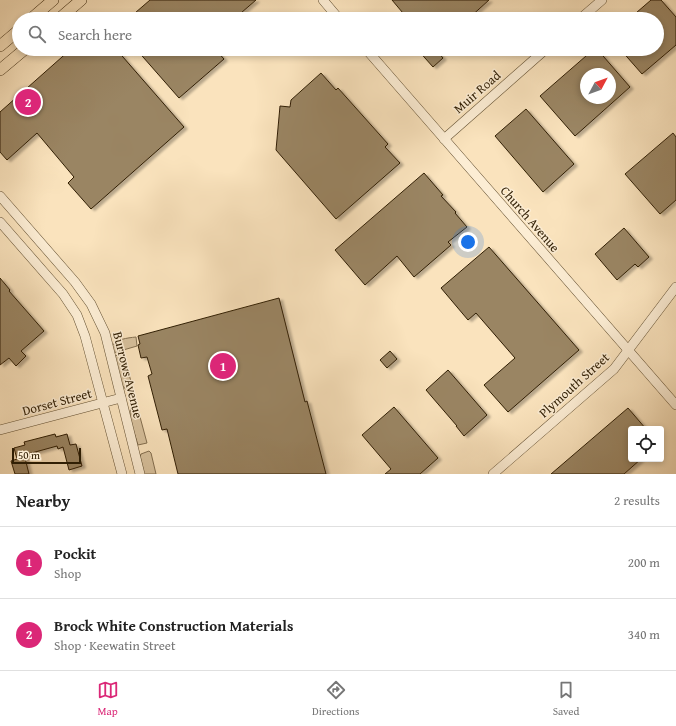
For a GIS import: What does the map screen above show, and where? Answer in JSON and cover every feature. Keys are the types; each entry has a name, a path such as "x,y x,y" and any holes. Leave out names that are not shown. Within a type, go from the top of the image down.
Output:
{"main road":[{"path":"39,12 53,0"},
{"path":"67,12 81,0"},
{"path":"0,46 12,36"},
{"path":"0,70 16,56"}],"street":[{"path":"323,0 333,12"},
{"path":"588,12 602,0"},
{"name":"Church Avenue","path":"372,56 676,405"},
{"name":"Muir Road","path":"444,139 538,56"},
{"name":"Burrows Avenue","path":"0,196 75,282 91,304 105,333 140,474"},
{"path":"0,222 63,294 77,314 85,336 122,474"},
{"path":"24,250 37,239"},
{"name":"Plymouth Street","path":"493,474 614,368 676,287"},
{"name":"Dorset Street","path":"0,430 92,407 103,402 121,398"}],"shaded area":[{"path":"136,337 137,346 113,353 111,347 113,344 122,339"},
{"path":"123,354 133,388 130,391 122,386 120,382 114,356"},
{"path":"136,402 147,443 138,445 130,415 132,405"},
{"path":"149,451 151,453 156,474 144,474 140,457 141,454"}],"building":[{"path":"150,0 256,0 242,12 136,12"},
{"path":"392,0 489,0 476,12 402,12"},
{"path":"651,0 661,0 676,17 676,45 664,55 664,12 637,12"},
{"path":"63,56 122,56 184,127 91,209 68,183 74,177 37,133 7,160 0,152 0,112"},
{"path":"142,56 221,56 224,59 179,98"},
{"path":"423,56 441,56 443,58 433,67"},
{"path":"586,56 603,56 614,68 580,68 580,104 611,104 575,136 540,96"},
{"path":"626,56 663,56 642,74"},
{"path":"616,71 630,87 616,99"},
{"path":"321,73 336,90 338,88 388,144 385,147 400,163 336,219 276,150 280,106 290,107 291,100"},
{"path":"526,109 574,164 543,192 495,136"},
{"path":"673,133 676,137 676,200 660,214 625,174"},
{"path":"424,173 467,227 448,242 451,245 414,277 397,256 365,285 335,250"},
{"path":"624,228 649,257 638,267 635,264 617,280 595,254"},
{"path":"489,247 579,350 508,412 484,385 515,358 476,313 468,320 441,288"},
{"path":"0,278 10,290 9,291 44,331 21,351 26,356 16,366 9,358 0,365"},
{"path":"279,298 305,402 307,401 326,474 178,474 167,429 162,430 148,376 152,374 147,357 141,358 138,345 140,344 138,336"},
{"path":"390,351 397,359 387,368 380,360"},
{"path":"448,370 487,415 464,436 426,390"},
{"path":"394,407 438,458 420,474 385,474 391,469 362,435"},
{"path":"628,408 643,426 628,426 628,462 638,462 624,474 551,474"},
{"path":"55,434 56,437 67,434 70,445 76,444 82,466 69,470 63,447 58,449 57,446 28,454 29,457 25,458 29,474 15,474 11,461 17,459 14,448 25,445 24,442"}],"place":[{"name":"Brock White Construction Materials","path":"28,102"},
{"name":"Pockit","path":"223,366"}]}
